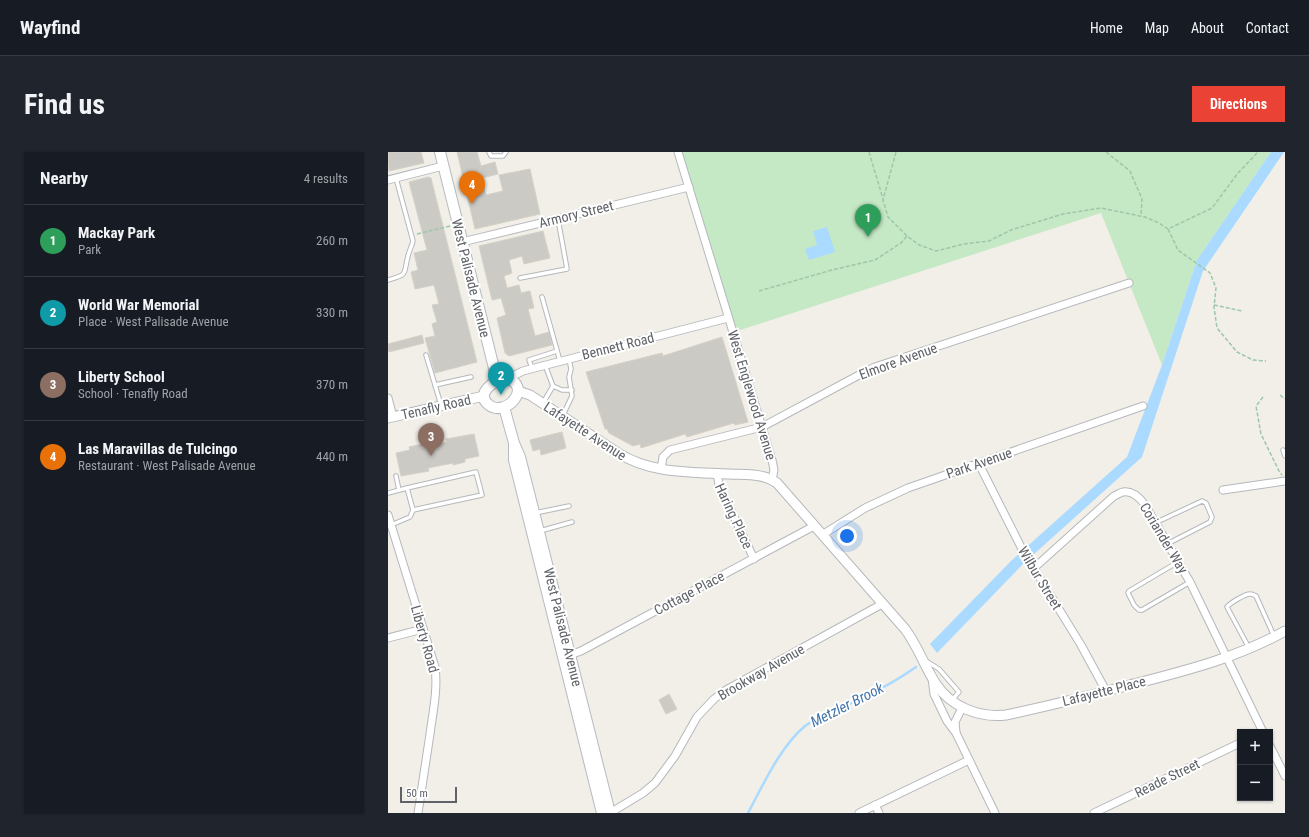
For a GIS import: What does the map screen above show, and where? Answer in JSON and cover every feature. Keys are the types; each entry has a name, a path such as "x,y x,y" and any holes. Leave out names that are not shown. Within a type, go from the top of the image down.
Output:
{"main road":[{"name":"West Palisade Avenue","path":"440,152 497,380"},
{"path":"504,378 510,380 516,385 518,391 514,401 504,407 496,408 485,401 485,391 490,385 497,380 504,378"},
{"name":"West Palisade Avenue","path":"504,407 514,443 514,460 535,523 567,656 602,813"},
{"name":"West Palisade Avenue","path":"567,656 610,813"}],"street":[{"name":"West Englewood Avenue","path":"678,152 773,465 772,480 782,488 909,634 932,676 934,694 947,721 956,733 995,813"},
{"path":"388,180 443,166"},
{"name":"Armory Street","path":"462,242 689,187"},
{"name":"Elmore Avenue","path":"661,469 662,457 670,450 770,424 875,367 1129,283"},
{"name":"Bennett Road","path":"510,380 519,372 532,368 728,318"},
{"name":"Lafayette Avenue","path":"518,391 526,394 562,416 628,459 661,469 762,476 772,480"},
{"name":"Tenafly Road","path":"390,418 484,396"},
{"path":"388,398 390,418"},
{"name":"Park Avenue","path":"822,535 886,497 908,488 1143,406"},
{"name":"Wilbur Street","path":"978,464 1022,549 1081,645 1106,691"},
{"name":"Haring Place","path":"716,473 718,483 754,559"},
{"path":"1223,490 1285,481"},
{"name":"Coriander Way","path":"1033,567 1114,496 1123,492 1134,494 1140,498 1190,582 1262,729"},
{"name":"Liberty Road","path":"388,515 435,666 436,690 418,813"},
{"name":"Cottage Place","path":"567,656 754,559 814,526"},
{"name":"Brookway Avenue","path":"610,813 643,794 655,783 675,756 697,717 714,698 882,604"},
{"path":"388,638 423,629"},
{"name":"Lafayette Place","path":"932,676 941,690 962,708 978,714 1001,716 1184,671 1250,648 1285,631"},
{"path":"956,733 955,722 962,708"},
{"name":"Reade Street","path":"1094,813 1237,744"},
{"path":"1273,752 1285,776"},
{"path":"859,813 969,760"},
{"path":"875,805 879,813"}],"lane":[{"path":"489,152 491,156 503,156 506,152"},
{"path":"388,280 403,276 405,273 408,254 413,241 396,178"},
{"path":"520,278 567,269 558,219"},
{"path":"542,297 560,361"},
{"path":"532,368 529,360 557,351"},
{"path":"426,355 441,406"},
{"path":"562,416 572,396 569,377 572,369 569,359"},
{"path":"545,365 553,386 562,390 572,390"},
{"path":"435,385 471,377"},
{"path":"542,404 553,386"},
{"path":"1283,450 1285,456"},
{"path":"388,493 476,472 482,495 413,510"},
{"path":"396,476 399,490"},
{"path":"391,525 410,517 413,510 407,488"},
{"path":"1155,523 1202,501 1206,503 1212,517 1210,522 1167,544"},
{"path":"535,523 569,506"},
{"path":"535,523 572,522"},
{"path":"1178,562 1129,591 1128,593 1134,605 1139,610 1142,610 1190,582"},
{"path":"1250,648 1227,607 1231,602 1248,594 1253,594 1256,596 1274,637"},
{"path":"923,659 939,669 959,692 952,701"}],"path":[{"path":"869,152 888,217 919,246 936,251 964,244 989,241 1011,230 1063,214 1101,208 1141,216 1159,223 1168,229 1178,250 1210,273 1216,288 1214,305 1217,328 1237,352 1253,360 1266,361"},
{"path":"883,200 896,152"},
{"path":"1106,152 1130,171 1142,199 1141,216"},
{"path":"1168,229 1212,208 1238,173 1258,152"},
{"path":"411,235 458,225"},
{"path":"759,291 832,270 875,260 901,243 907,236"},
{"path":"1214,305 1242,311"},
{"path":"1280,395 1285,399"},
{"path":"1263,397 1256,406 1261,434 1279,471 1285,478"}],"green space":[{"path":"681,152 1271,152 1197,260 1162,365 1101,213 734,332"}],"water":[{"path":"1271,152 1284,152 1203,271 1142,457 1023,564 937,653 930,644 1012,560 1127,457 1162,365 1197,260"},
{"path":"827,227 835,252 809,260 805,249 817,245 813,231"}],"building":[{"path":"388,152 421,152 424,163 389,171"},
{"path":"457,152 477,152 481,166 495,162 498,174 482,178 486,195 503,191 499,175 530,169 540,214 475,229"},
{"path":"428,177 431,178 477,362 435,373 425,338 435,336 432,324 437,322 432,305 439,304 434,285 415,289 411,272 418,270 414,253 427,250 409,182"},
{"path":"543,231 550,258 524,264 522,256 509,260 512,273 504,276 507,288 519,285 521,293 530,291 534,308 528,309 535,336 549,332 552,345 509,356 505,353 497,318 506,315 501,298 492,300 479,246"},
{"path":"422,335 424,343 389,352 388,344"},
{"path":"722,337 748,422 735,425 734,423 687,437 685,434 641,448 640,444 633,446 609,433 607,429 605,429 586,372 662,353 663,356"},
{"path":"562,432 566,448 541,455 540,449 533,451 530,440"},
{"path":"474,434 479,456 465,459 465,462 428,468 429,471 401,476 396,453 410,450 409,447 422,444 423,448 447,442 446,439"},
{"path":"669,694 677,709 666,714 659,700"}],"waterway":[{"name":"Metzler Brook","path":"748,813 780,755 805,726 812,721 863,698 897,680 916,667"}],"place":[{"name":"Las Maravillas de Tulcingo","path":"472,204"},
{"name":"Mackay Park","path":"868,237"},
{"name":"World War Memorial","path":"501,395"},
{"name":"Liberty School","path":"431,456"}]}
